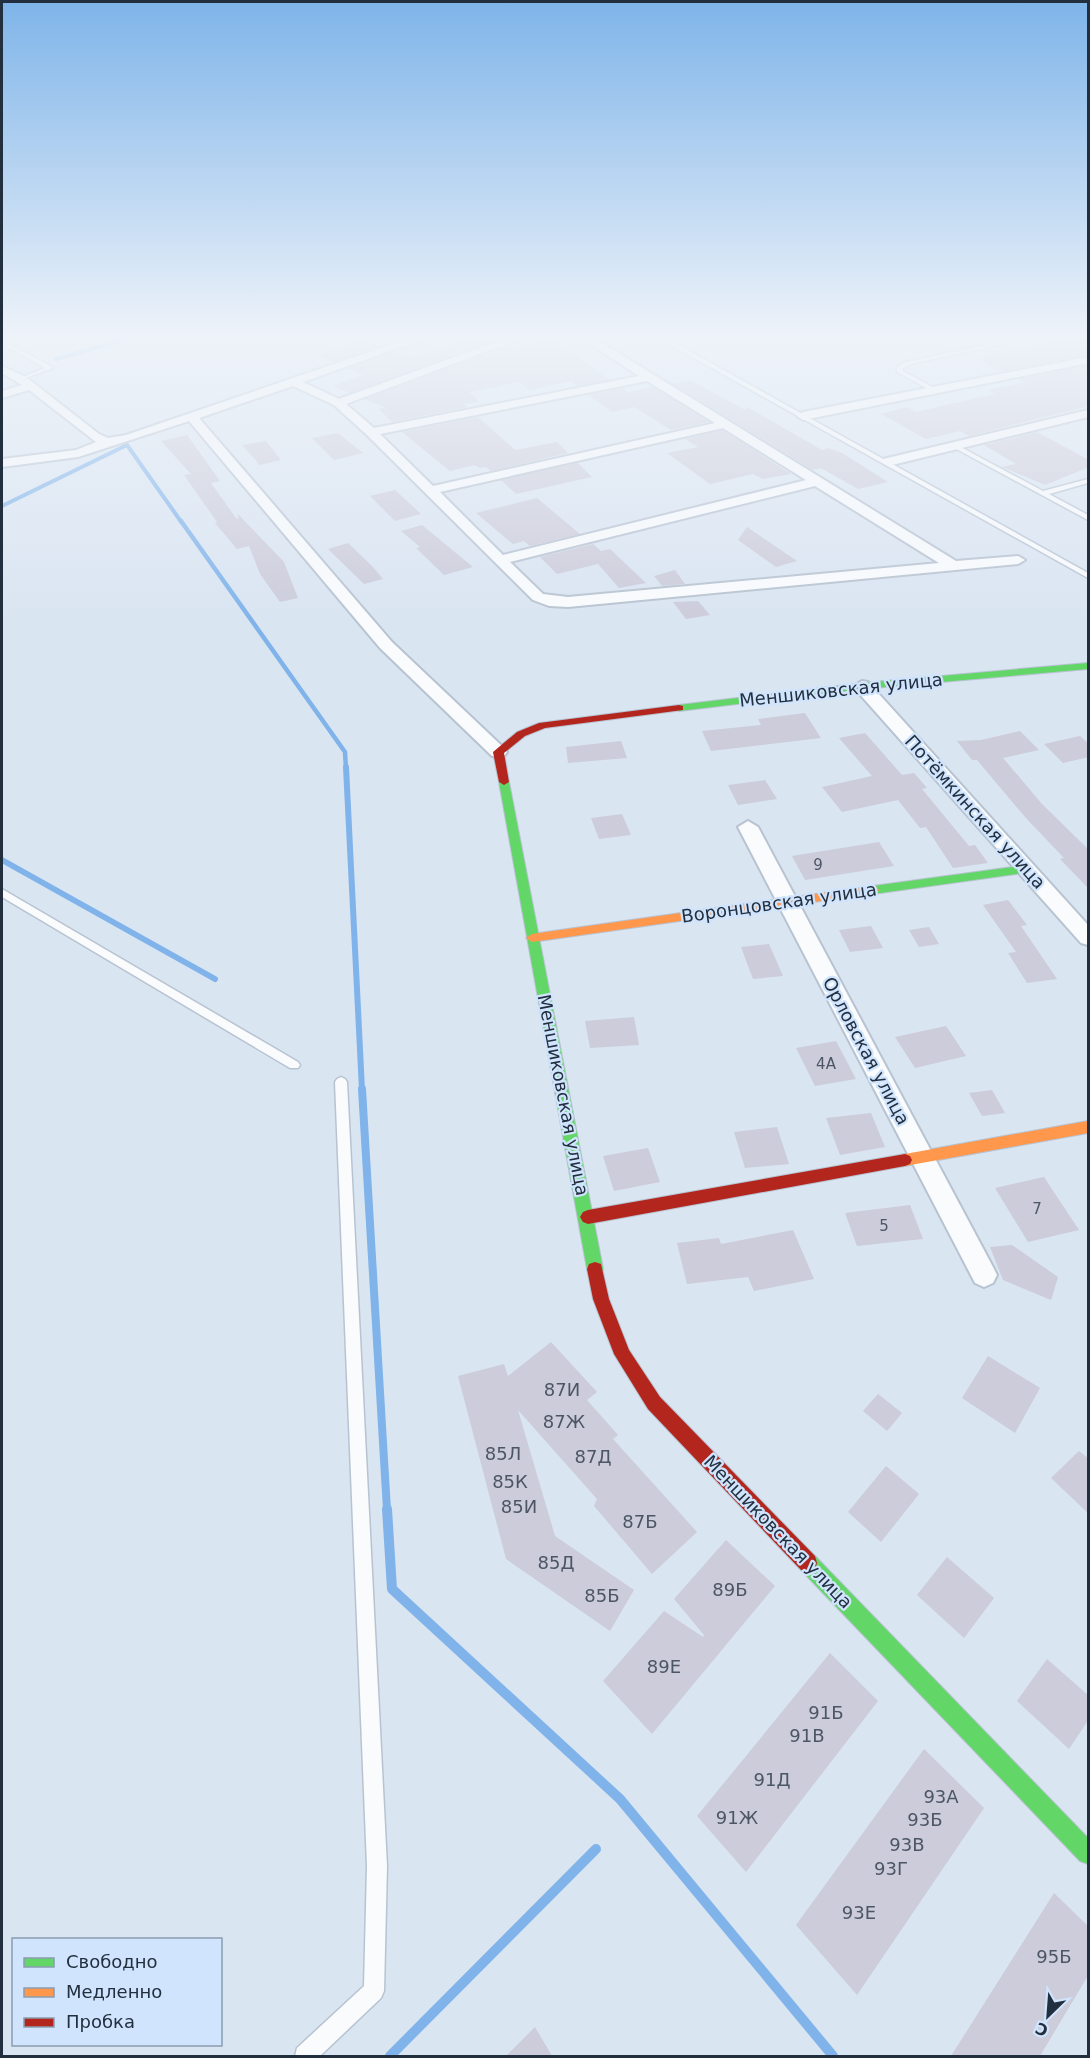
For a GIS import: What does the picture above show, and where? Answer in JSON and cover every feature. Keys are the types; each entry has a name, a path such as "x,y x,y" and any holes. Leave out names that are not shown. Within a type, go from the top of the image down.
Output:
{"street":[{"path":"85,429 107,442"},
{"path":"2,464 78,453 151,429"},
{"path":"202,429 386,645 498,752"},
{"path":"368,429 538,597 549,601 568,602 1018,560"},
{"path":"371,432 386,429"},
{"path":"428,490 704,429"},
{"path":"735,429 951,565"},
{"path":"888,462 1024,429"},
{"path":"499,560 819,482"},
{"name":"Меншиковская улица","path":"1084,1837 654,1403 622,1354 601,1299 588,1217 532,938 498,752 521,734 543,725 862,686 1089,666"},
{"name":"Потёмкинская улица","path":"862,686 1089,938"},
{"name":"Орловская улица","path":"748,827 984,1275"},
{"name":"Воронцовская улица","path":"532,938 1027,869"},
{"path":"588,1217 1089,1127"}],"lane":[{"path":"827,429 1089,576"},
{"path":"951,446 1089,518"},
{"path":"1044,493 1089,481"},
{"path":"1073,567 1089,562"},
{"path":"2,893 294,1065"},
{"path":"305,2056 374,1991 377,1866 341,1082"}],"building":[{"path":"417,429 491,429 515,450 557,442 568,453 491,471 486,467 479,468 475,465 450,471 402,432"},
{"path":"746,429 785,429 822,450 828,448 842,453 888,482 858,489 821,468 813,470"},
{"path":"908,429 997,429 969,436 960,431 926,439"},
{"path":"723,430 791,474 763,479 753,474 710,484 667,453 698,447 685,439"},
{"path":"1037,432 1089,460 1089,467 1045,485 1002,467 1016,464 984,445"},
{"path":"338,433 363,453 334,460 312,438"},
{"path":"187,435 220,481 211,483 236,518 239,519 237,513 284,562 298,598 280,602 260,574 249,546 237,549 215,523 217,522 184,475 191,474 161,441"},
{"path":"266,441 281,460 260,465 242,445"},
{"path":"578,463 592,477 516,494 501,480"},
{"path":"395,490 421,514 395,521 370,496"},
{"path":"537,498 580,534 530,546 524,541 513,544 476,513"},
{"path":"422,525 473,567 444,575 416,548 420,547 401,531"},
{"path":"747,527 797,561 776,567 738,540"},
{"path":"348,543 383,579 364,584 328,549"},
{"path":"593,544 601,551 610,549 646,583 619,588 598,564 557,574 540,557"},
{"path":"675,570 685,584 662,586 654,576"},
{"path":"698,601 710,615 686,619 673,602"},
{"path":"805,713 821,738 711,751 702,731 761,725 758,719"},
{"path":"1020,731 1039,750 1003,758 1042,804 1089,850 1089,889 1060,859 1064,858 1025,817 977,760 972,760 957,741 981,740"},
{"path":"865,733 902,775 914,773 927,788 922,789 969,846 975,845 988,863 953,868 926,827 920,828 898,800 842,812 822,787 872,776 839,738"},
{"path":"1080,736 1089,744 1089,757 1063,763 1044,744"},
{"path":"621,741 627,758 568,763 566,747"},
{"path":"765,780 777,799 738,805 728,785"},
{"path":"622,814 631,835 599,839 591,818"},
{"path":"879,842 894,866 805,880 792,856"},
{"path":"1008,900 1027,925 1021,926 1057,979 1027,983 1008,953 1016,952 983,905"},
{"path":"871,926 883,948 850,952 839,930"},
{"path":"929,927 939,944 919,947 909,930"},
{"path":"769,944 783,976 753,979 741,947"},
{"path":"634,1017 639,1045 590,1048 585,1021"},
{"path":"946,1026 966,1056 915,1068 895,1037"},
{"path":"836,1041 856,1079 815,1086 796,1048"},
{"path":"992,1090 1005,1113 982,1116 969,1093"},
{"path":"871,1113 885,1147 840,1155 826,1118"},
{"path":"777,1127 789,1164 745,1168 734,1132"},
{"path":"648,1148 660,1182 614,1191 603,1156"},
{"path":"1044,1177 1079,1230 1028,1242 995,1188"},
{"path":"910,1205 923,1239 857,1246 845,1213"},
{"path":"793,1230 814,1279 754,1291 748,1277 687,1284 677,1243 719,1238 721,1244"},
{"path":"1012,1245 1058,1277 1051,1300 1003,1280 990,1247"},
{"path":"551,1342 597,1392 587,1400 618,1435 613,1439 697,1532 652,1574 594,1506 597,1499 518,1410 555,1536 634,1590 610,1631 506,1559 458,1376 504,1364 508,1376"},
{"path":"988,1356 1040,1388 1015,1433 962,1398"},
{"path":"878,1394 902,1413 887,1431 863,1411"},
{"path":"1079,1451 1089,1459 1089,1514 1051,1478"},
{"path":"886,1466 919,1494 881,1542 848,1512"},
{"path":"726,1540 775,1586 652,1734 603,1681 664,1611 703,1637 704,1635 674,1599"},
{"path":"947,1557 994,1598 964,1638 917,1595"},
{"path":"830,1653 878,1701 746,1872 697,1816"},
{"path":"1047,1659 1089,1696 1089,1719 1069,1749 1017,1701"},
{"path":"924,1749 984,1808 857,1995 796,1925"},
{"path":"1054,1893 1089,1927 1089,1974 1040,2056 951,2056"},
{"path":"535,2027 552,2056 506,2056"}],"waterway":[{"path":"2,506 127,445 182,523"},
{"path":"181,521 345,752 346,769"},
{"path":"346,767 362,1090"},
{"path":"2,860 215,979"},
{"path":"362,1089 387,1510"},
{"path":"387,1509 392,1589 620,1799 833,2056"},
{"path":"390,2056 596,1849"}],"traffic: fast":[{"path":"679,708 862,686 1088,666"},
{"path":"504,782 595,1269"},
{"path":"873,890 1027,869"},
{"path":"808,1563 1088,1853"}],"traffic: slow":[{"path":"532,938 873,890"},
{"path":"905,1160 1088,1127"}],"traffic: jam":[{"path":"504,782 498,752 521,734 543,725 679,708"},
{"path":"588,1217 905,1160"},
{"path":"595,1269 601,1299 622,1354 654,1403 808,1563"}]}
